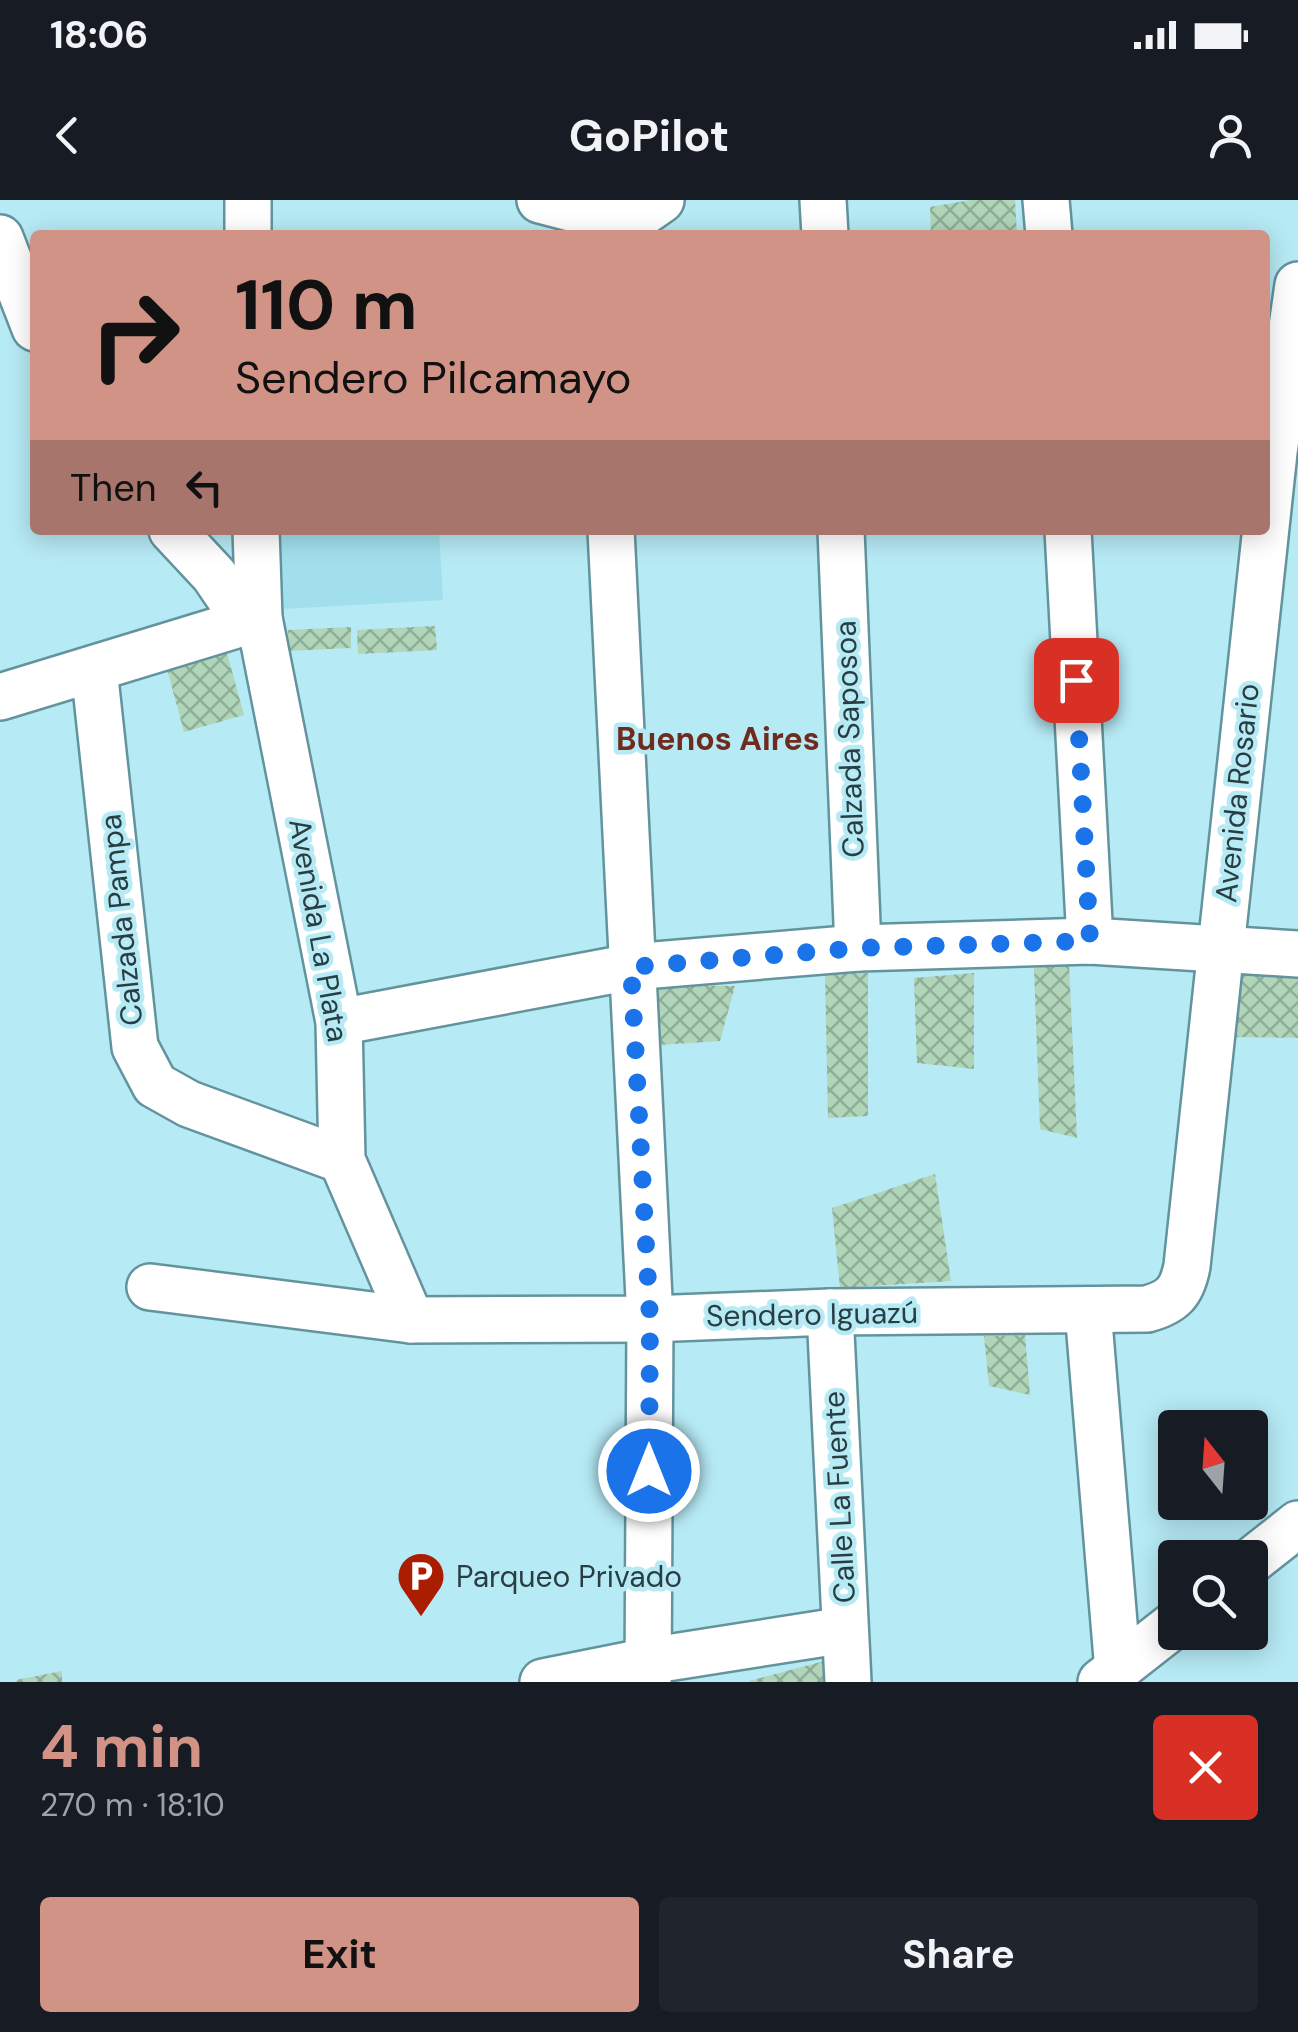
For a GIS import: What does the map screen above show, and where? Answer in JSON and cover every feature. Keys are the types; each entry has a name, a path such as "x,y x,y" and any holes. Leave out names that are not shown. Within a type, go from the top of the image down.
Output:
{"street":[{"path":"248,200 248,230"},
{"path":"540,200 593,225 628,223 661,200"},
{"path":"823,200 825,230"},
{"path":"1046,200 1049,230"},
{"path":"0,238 30,315"},
{"name":"Avenida Rosario","path":"1270,446 1298,285"},
{"path":"0,697 252,620 177,535"},
{"name":"Avenida La Plata","path":"256,535 252,620 339,1022 342,1160 411,1320"},
{"path":"611,535 650,1319 648,1671"},
{"name":"Calzada Saposoa","path":"841,535 858,948"},
{"path":"1068,535 1090,941"},
{"name":"Avenida Rosario","path":"1174,1298 1184,1284 1187,1266 1261,535"},
{"name":"Calzada Pampa","path":"94,668 135,1046 155,1085 188,1104 342,1160"},
{"path":"339,1022 631,967 858,948 1090,941 1298,954"},
{"name":"Sendero Iguazú","path":"150,1287 411,1320 1147,1309 1174,1298"},
{"path":"1088,1310 1110,1676"},
{"name":"Calle La Fuente","path":"830,1312 848,1682"},
{"path":"1268,1548 1298,1524"},
{"path":"542,1682 648,1671 845,1630"},
{"path":"1110,1676 1158,1638"}],"shaded area":[{"path":"281,535 439,535 443,600 284,609"}],"building":[{"path":"970,200 1015,200 1017,230 931,230 930,207"},
{"path":"435,626 437,650 358,654 357,630"},
{"path":"351,627 351,648 288,651 288,630"},
{"path":"224,642 244,715 184,732 164,658"},
{"path":"1069,962 1077,1138 1040,1129 1034,968"},
{"path":"1298,966 1298,1038 1230,1037 1240,975"},
{"path":"825,971 868,973 868,1116 828,1118"},
{"path":"974,973 974,1069 917,1063 914,978"},
{"path":"657,985 735,986 720,1041 658,1045"},
{"path":"935,1174 951,1281 840,1288 832,1208"},
{"path":"1025,1335 1030,1395 989,1386 984,1336"},
{"path":"828,1660 828,1682 749,1681"},
{"path":"62,1671 62,1682 16,1680"}],"place":[{"name":"Parqueo Privado","path":"421,1618"}],"district":[{"name":"Buenos Aires","path":"718,739"}],"route":[{"path":"649,1471 650,1319 631,967 858,948 1090,941 1076,680"}]}
